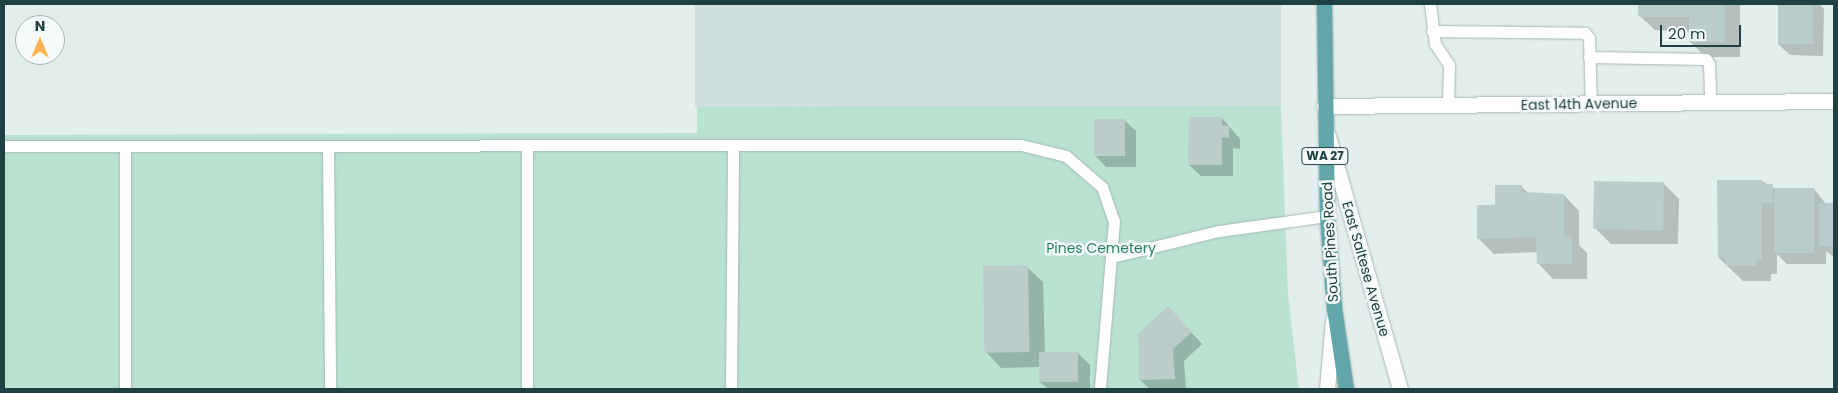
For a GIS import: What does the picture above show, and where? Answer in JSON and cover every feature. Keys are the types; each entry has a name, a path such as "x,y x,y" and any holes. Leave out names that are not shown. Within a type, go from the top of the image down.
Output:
{"main road":[{"name":"South Pines Road","path":"1324,4 1324,113 1327,216 1334,308"},
{"name":"WA 27","path":"1334,308 1346,389"}],"street":[{"name":"East 14th Avenue","path":"1324,113 1448,105 1834,101"},
{"name":"East Saltese Avenue","path":"1324,113 1400,389"},
{"name":"South Pines Road","path":"1327,389 1334,308"}],"lane":[{"path":"1430,4 1432,31 1436,44 1449,65 1448,105"},
{"path":"1432,31 1578,32 1589,38 1590,104"},
{"path":"1589,57 1706,59 1710,64 1710,102"},
{"path":"4,146 1021,145 1066,156 1102,187 1114,221 1100,389"},
{"path":"126,146 126,389"},
{"path":"526,146 527,389"},
{"path":"731,389 732,146"},
{"path":"328,147 330,389"},
{"path":"1112,257 1219,231 1327,216"}],"shaded area":[{"path":"695,4 1281,4 1281,107 695,107"}],"green space":[{"name":"Pines Cemetery","path":"1281,106 1288,295 1299,389 4,389 4,135 697,133 697,107"}],"building":[{"path":"1638,4 1725,4 1725,42 1689,42 1689,17 1641,17 1638,15"},
{"path":"1778,4 1813,4 1813,44 1778,44"},
{"path":"1189,117 1222,117 1222,125 1229,126 1229,138 1222,137 1222,165 1188,165"},
{"path":"1094,119 1125,119 1125,156 1094,156"},
{"path":"1717,180 1762,180 1762,184 1773,184 1773,203 1762,203 1762,259 1756,259 1756,266 1726,266 1726,258 1718,258"},
{"path":"1594,181 1664,182 1663,230 1593,229"},
{"path":"1495,185 1522,185 1522,192 1564,194 1564,236 1572,236 1572,264 1537,264 1536,237 1477,239 1477,205 1495,205"},
{"path":"1774,188 1814,188 1814,253 1774,253"},
{"path":"1819,203 1834,203 1834,246 1819,246"},
{"path":"1028,265 1030,352 985,353 983,266"},
{"path":"1168,306 1192,332 1173,349 1175,379 1139,380 1138,334"},
{"path":"1039,352 1078,352 1078,382 1039,382"}]}
